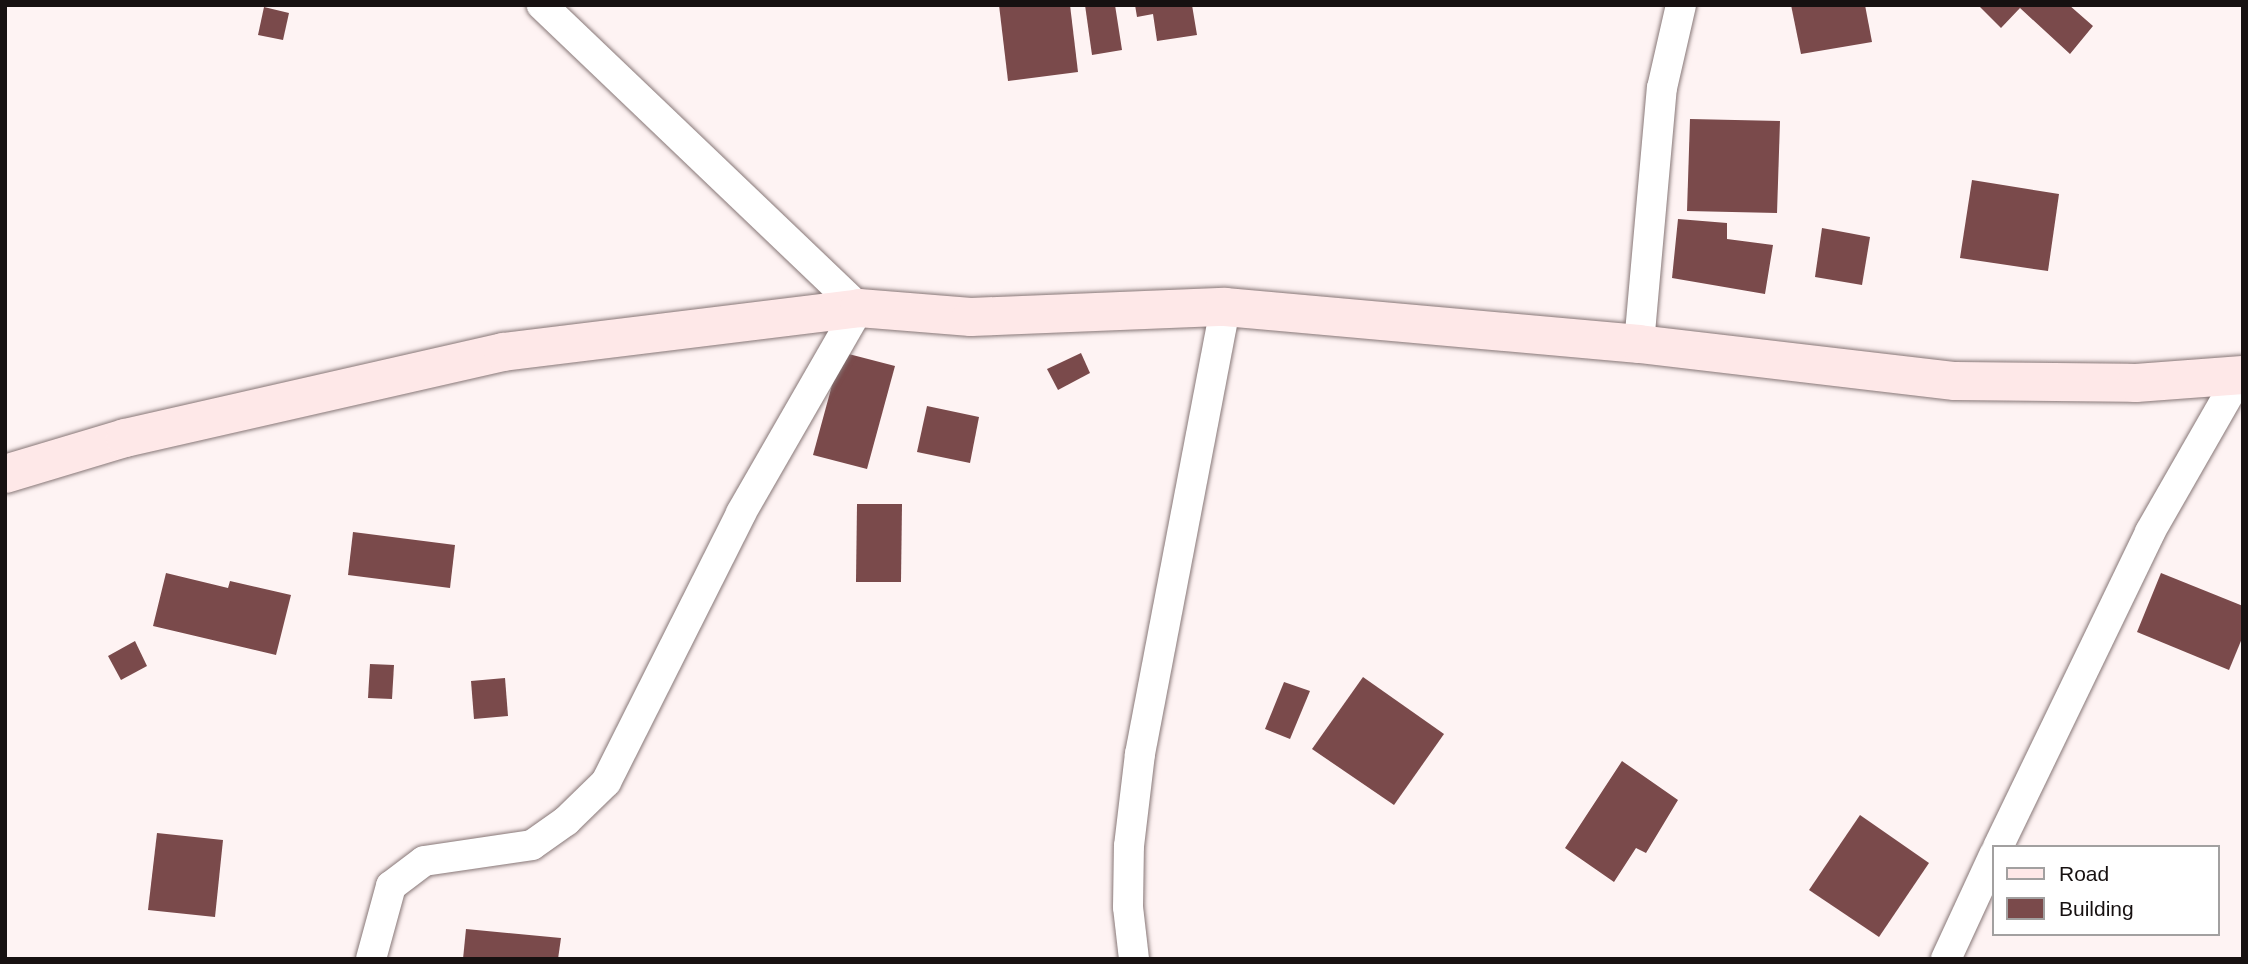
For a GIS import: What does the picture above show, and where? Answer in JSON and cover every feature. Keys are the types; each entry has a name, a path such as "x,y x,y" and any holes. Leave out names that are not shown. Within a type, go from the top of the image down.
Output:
{"main road":[{"path":"5,474 125,438 503,352 859,308 971,317 1225,307 1639,344 1955,381 2136,383 2241,375"}],"street":[{"path":"372,959 391,886 424,861 532,845 566,821 606,782 741,513 859,308 542,5"},
{"path":"1639,344 1662,88 1681,5"},
{"path":"1134,959 1128,907 1129,846 1140,754 1225,307"},
{"path":"1999,845 2150,532 2241,375"},
{"path":"1946,959 1993,858"}],"building":[{"path":"999,5 1070,5 1078,72 1008,81"},
{"path":"1085,5 1115,5 1122,50 1092,55"},
{"path":"1135,5 1192,5 1197,35 1157,41 1153,14 1137,17"},
{"path":"1791,5 1865,5 1872,42 1801,54"},
{"path":"1978,5 2069,5 2093,26 2070,54 2020,8 2001,28"},
{"path":"264,7 289,13 283,40 258,35"},
{"path":"1690,119 1780,121 1777,213 1687,211"},
{"path":"1972,180 2059,194 2048,271 1960,258"},
{"path":"1678,219 1727,223 1727,239 1773,245 1765,294 1672,278"},
{"path":"1822,228 1870,237 1862,285 1815,277"},
{"path":"841,352 895,366 867,469 813,455"},
{"path":"1081,353 1090,373 1058,390 1047,369"},
{"path":"927,406 979,417 970,463 917,452"},
{"path":"857,504 902,504 901,582 856,582"},
{"path":"353,532 455,545 450,588 348,575"},
{"path":"166,573 228,588 230,581 291,595 276,655 153,626"},
{"path":"2161,573 2243,606 2243,636 2229,670 2137,632"},
{"path":"135,641 147,666 121,680 108,656"},
{"path":"370,664 394,665 392,699 368,698"},
{"path":"1363,677 1444,734 1394,805 1312,749"},
{"path":"505,678 508,716 474,719 471,681"},
{"path":"1284,682 1310,691 1290,739 1265,729"},
{"path":"1622,761 1678,800 1646,853 1636,848 1614,882 1565,848"},
{"path":"1860,815 1929,863 1879,937 1809,890"},
{"path":"157,833 223,840 215,917 148,910"},
{"path":"466,929 561,938 558,959 463,959"}]}
